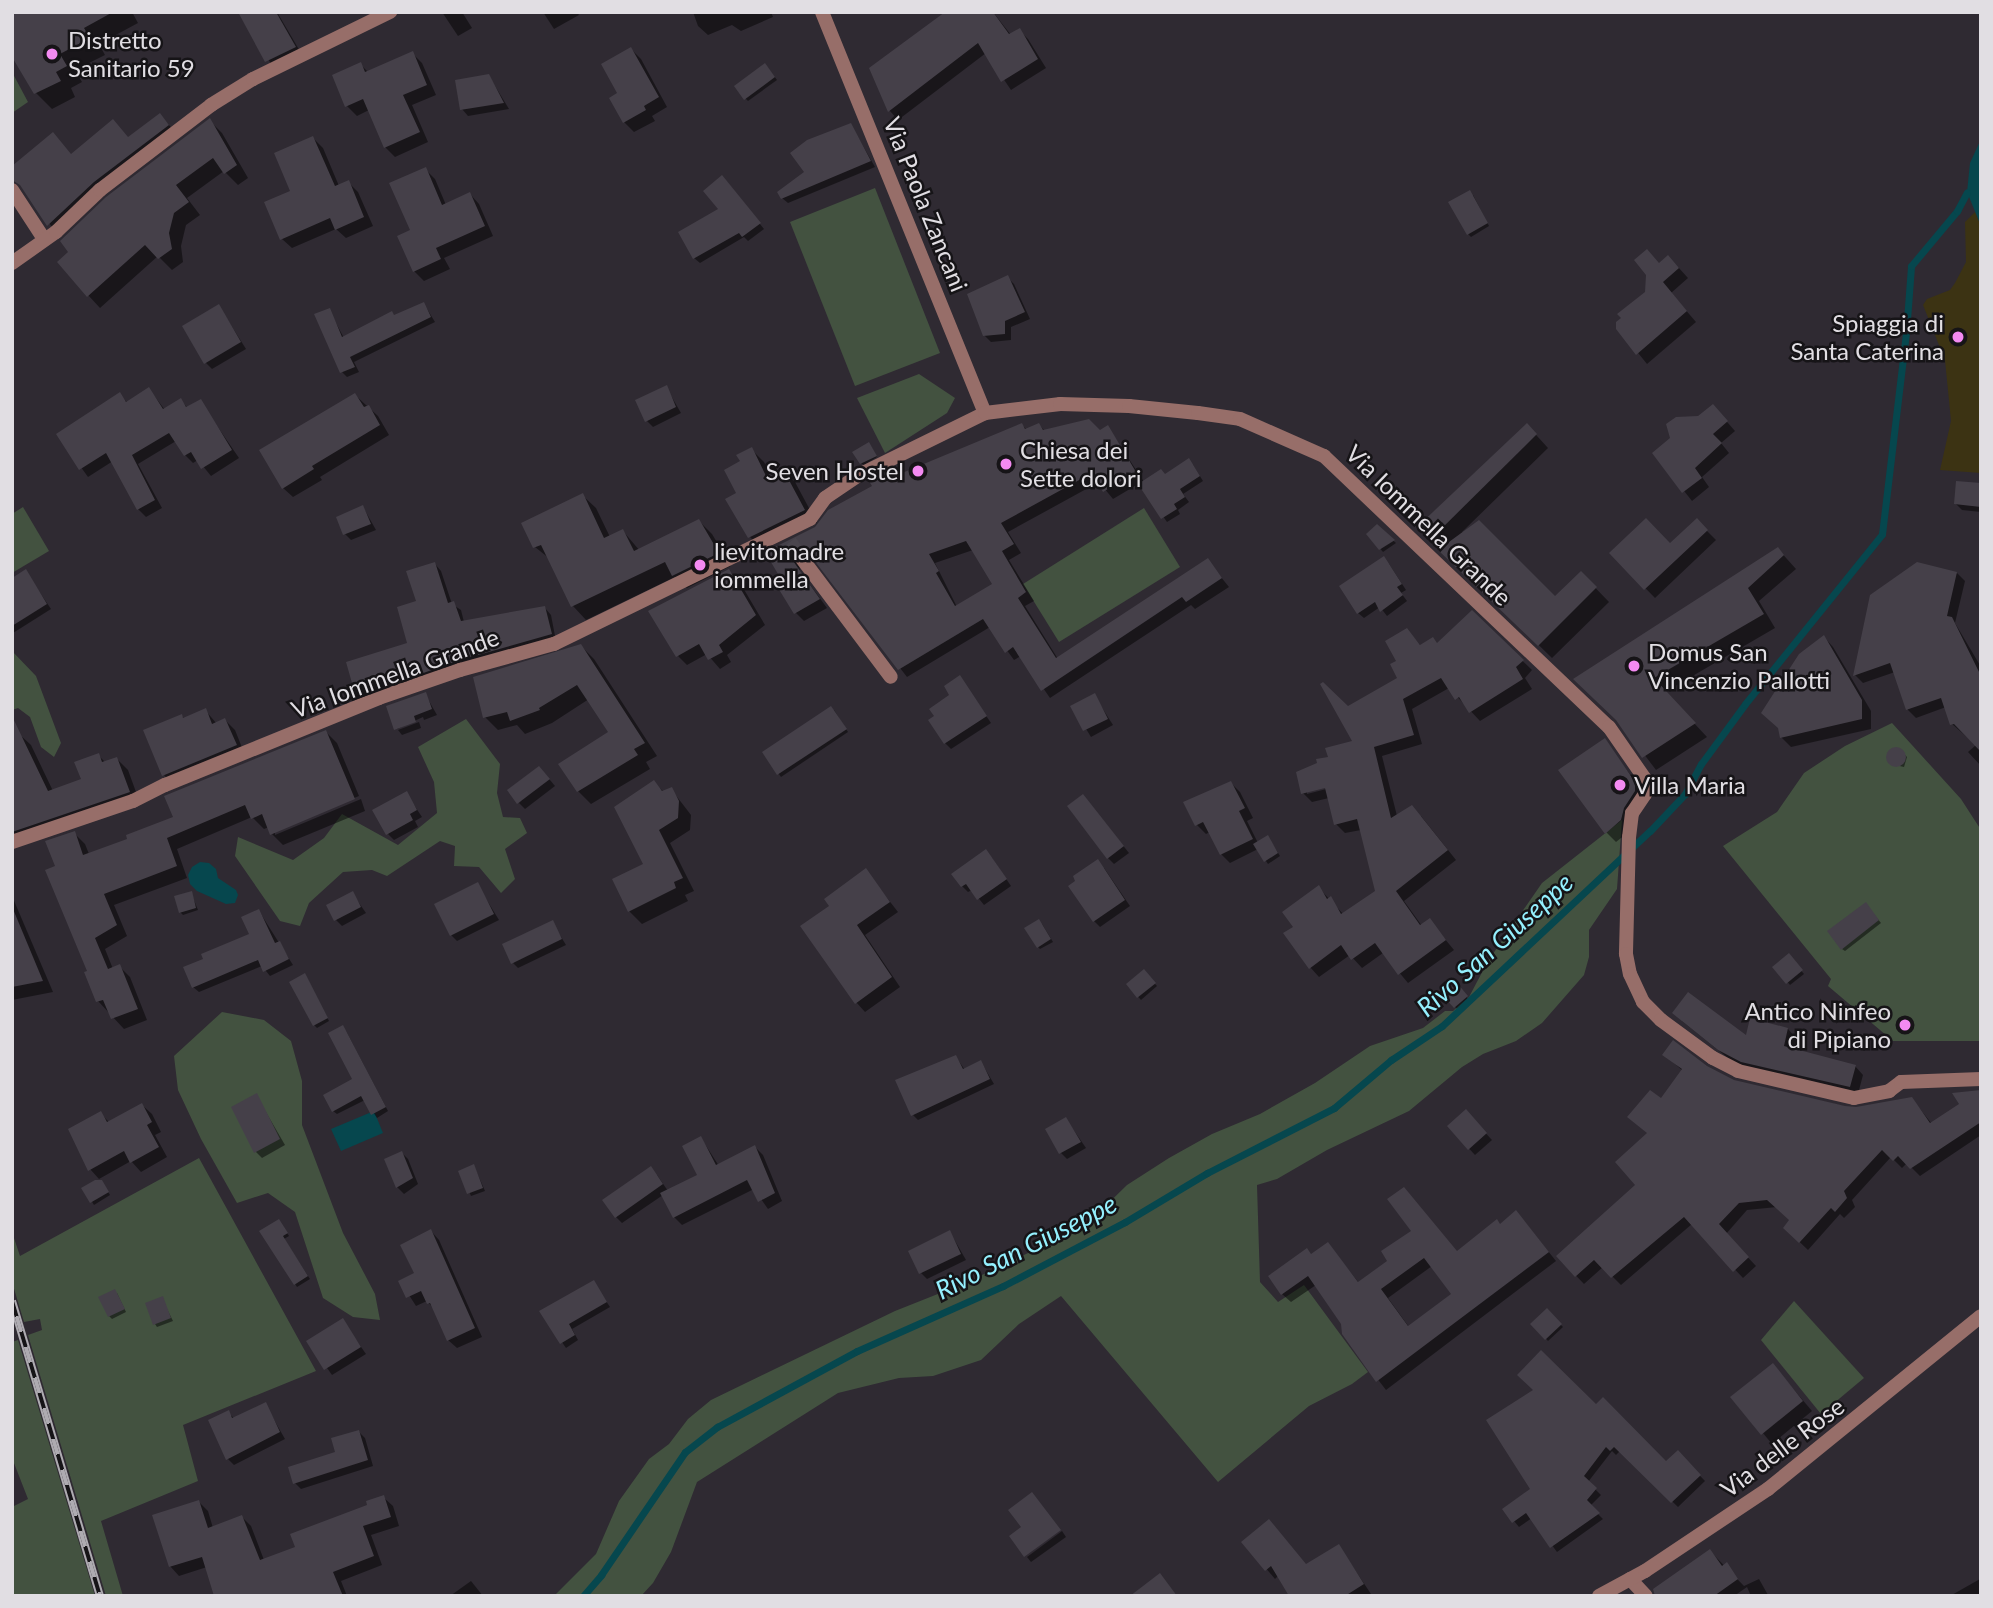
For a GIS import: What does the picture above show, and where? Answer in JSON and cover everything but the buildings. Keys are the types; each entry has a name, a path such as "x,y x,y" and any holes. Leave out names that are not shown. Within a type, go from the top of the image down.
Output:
{"street":[{"path":"12,263 56,232 100,190 211,105 253,79 390,12"},
{"name":"Via Paola Zancani","path":"822,12 985,413"},
{"path":"12,190 44,239"},
{"name":"Via Iommella Grande","path":"12,842 133,801 201,770 379,698 460,670 554,643 788,536 810,519 825,498 859,475 985,413 1060,404 1129,405 1198,413 1240,419 1324,456 1609,727 1645,779 1645,794 1633,813 1626,897 1628,964 1643,1002 1661,1020 1713,1058 1738,1071 1854,1098 1889,1091 1901,1082 1981,1079"},
{"path":"800,556 891,677"},
{"name":"Via delle Rose","path":"1599,1596 1700,1535 1781,1479 1981,1316"},
{"path":"1630,1579 1646,1596"}],"green space":[{"path":"12,72 28,102 12,113"},
{"path":"875,188 940,353 855,386 790,222"},
{"path":"919,374 955,398 947,413 885,453 857,398"},
{"path":"23,507 49,551 12,573 12,514"},
{"path":"1144,508 1180,567 1059,642 1023,584"},
{"path":"12,651 36,676 61,743 54,757 41,747 30,717 18,708 12,710"},
{"path":"466,719 500,764 497,793 503,817 520,818 527,833 505,849 515,879 501,893 479,867 454,866 455,846 440,841 387,876 372,870 343,872 309,903 300,926 280,921 235,856 238,837 293,860 324,838 342,814 398,845 437,813 434,782 418,747"},
{"path":"1892,723 1961,799 1981,830 1981,1041 1893,1041 1828,986 1831,979 1723,846 1777,812 1804,773 1845,746"},
{"path":"1622,820 1617,889 1589,930 1589,957 1584,975 1542,1023 1516,1041 1483,1054 1462,1067 1409,1111 1327,1150 1277,1179 1257,1185 1260,1282 1278,1302 1304,1285 1368,1372 1352,1384 1309,1406 1218,1482 1061,1296 1019,1324 981,1360 933,1376 899,1378 838,1393 697,1482 671,1552 653,1583 641,1596 554,1596 596,1554 619,1501 649,1459 669,1444 688,1419 711,1400 895,1311 963,1284 1085,1226 1127,1185 1169,1158 1212,1134 1260,1114 1315,1083 1370,1046 1423,1028 1445,1011 1453,1011 1469,997 1488,961 1542,883"},
{"path":"222,1012 264,1020 291,1041 302,1081 302,1125 343,1233 375,1294 380,1320 353,1317 323,1298 295,1212 268,1193 237,1203 201,1139 178,1090 174,1056"},
{"path":"199,1158 316,1371 183,1425 198,1481 101,1521 123,1596 106,1596 28,1335 42,1330 40,1319 24,1322 12,1282 12,1232 20,1256"},
{"path":"1794,1301 1864,1378 1821,1414 1761,1340"},
{"path":"18,1340 95,1596 15,1596 12,1590 12,1507 28,1499 12,1458 12,1342"}],"sand":[{"name":"Spiaggia di Santa Caterina","path":"1975,212 1981,226 1981,473 1940,470 1951,421 1945,360 1923,305 1927,299 1950,290 1955,283 1966,262 1965,222"}],"water":[{"path":"1981,139 1981,226 1967,192 1970,163"},
{"path":"200,862 209,863 216,869 218,878 236,890 238,895 235,903 226,904 197,891 190,884 188,875 192,867"},
{"path":"374,1111 383,1133 341,1151 331,1129"}],"waterway":[{"name":"Rivo San Giuseppe","path":"583,1596 601,1575 685,1452 717,1427 857,1351 1003,1286 1125,1222 1207,1173 1334,1108 1391,1060 1442,1026 1650,831 1685,794 1701,764 1745,704 1882,534 1906,333 1911,266 1957,211 1967,192"}],"tunnel":[{"path":"790,542 800,556"}],"railway":[{"path":"12,1301 100,1596"}],"place":[{"name":"Distretto Sanitario 59","path":"52,54"},
{"name":"Spiaggia di Santa Caterina","path":"1958,337"},
{"name":"Chiesa dei Sette dolori","path":"1006,464"},
{"name":"Seven Hostel","path":"918,471"},
{"name":"lievitomadre iommella","path":"700,565"},
{"name":"Domus San Vincenzio Pallotti","path":"1634,666"},
{"name":"Villa Maria","path":"1620,785"},
{"name":"Antico Ninfeo di Pipiano","path":"1905,1025"}]}
